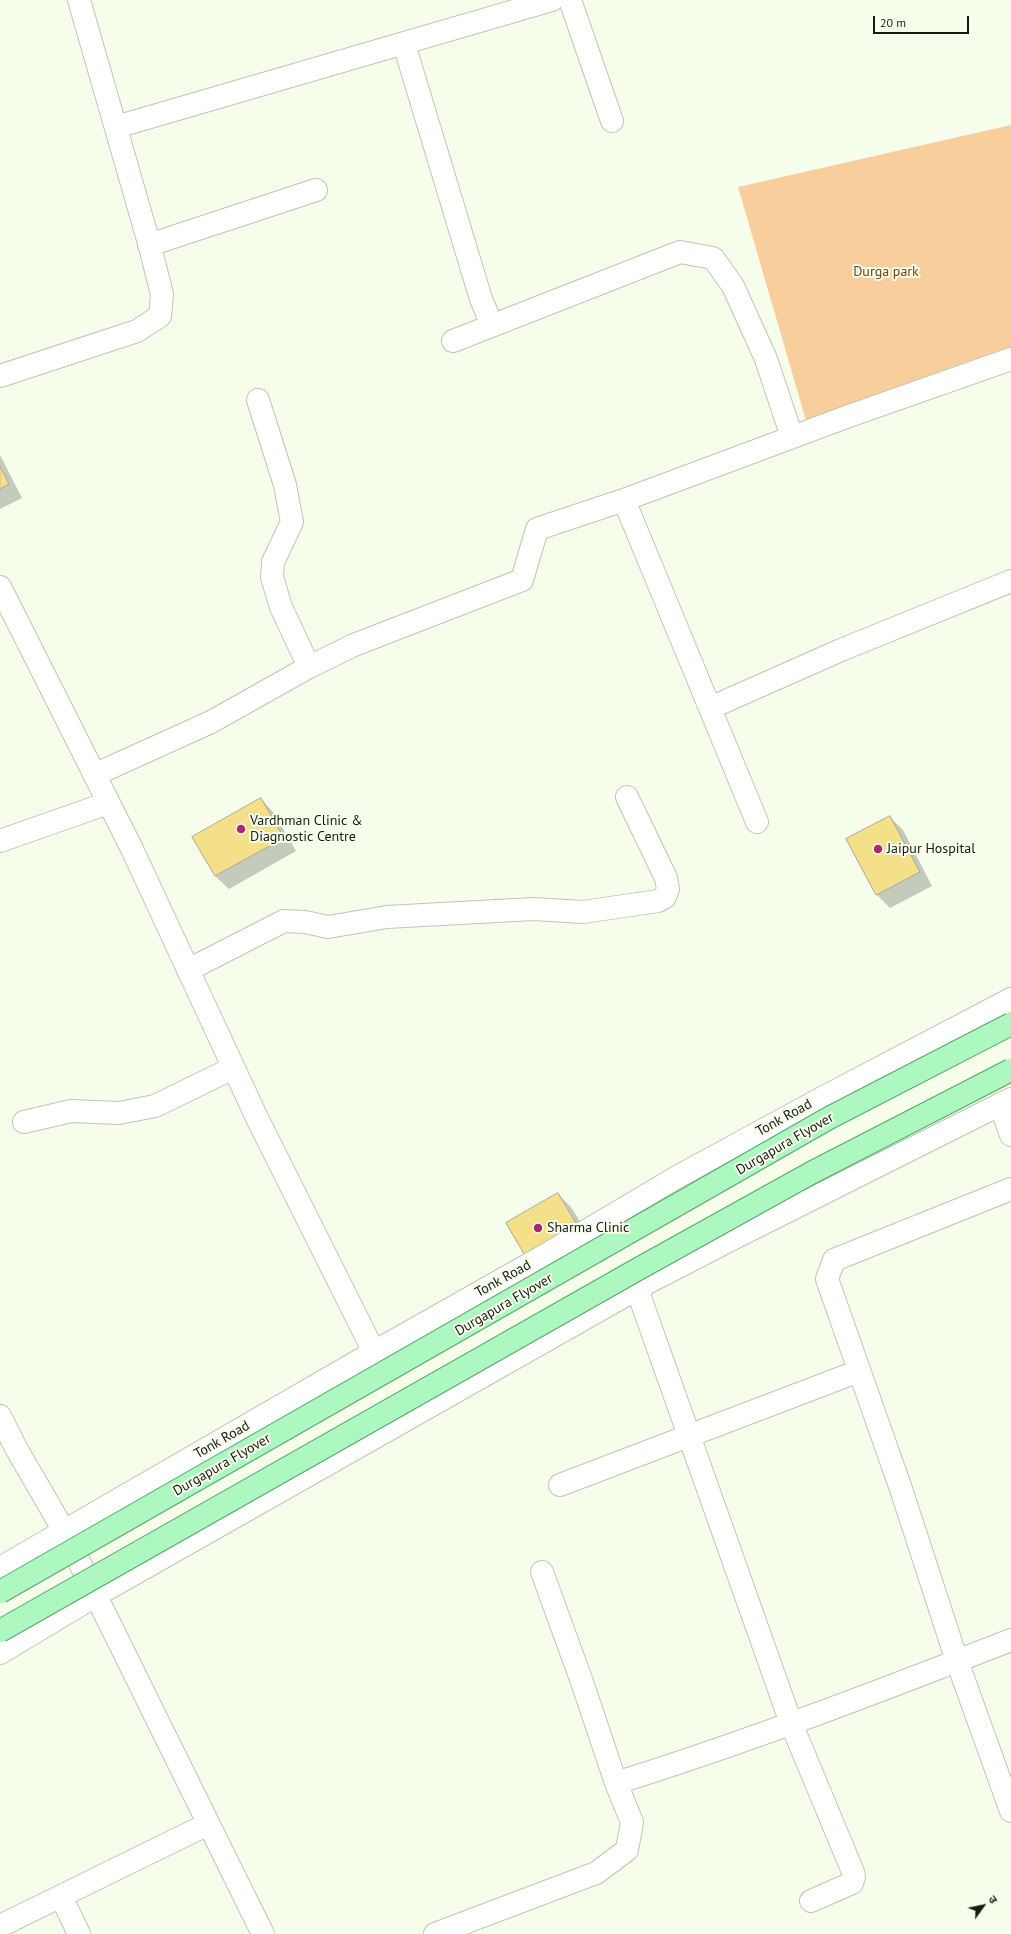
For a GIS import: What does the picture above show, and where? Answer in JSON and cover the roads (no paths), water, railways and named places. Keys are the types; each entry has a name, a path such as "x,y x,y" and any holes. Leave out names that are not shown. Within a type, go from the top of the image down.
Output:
{"main road":[{"name":"Durgapura Flyover","path":"0,1592 830,1118 1011,1024"},
{"path":"0,1631 646,1264 811,1173 1011,1070"}],"street":[{"path":"0,376 137,331 160,316 162,294 79,0"},
{"path":"116,127 552,0"},
{"path":"570,0 612,121"},
{"path":"404,44 481,299 492,325"},
{"path":"149,245 316,190"},
{"path":"453,341 680,252 713,258 733,286 766,359 792,437"},
{"path":"94,775 211,722 309,667 354,645 522,580 536,528 624,500 792,437 1011,359"},
{"path":"258,400 285,485 292,522 273,562 272,577 282,607 309,667"},
{"path":"624,500 757,822"},
{"path":"710,708 841,650 1011,581"},
{"path":"0,587 108,803 260,1125 374,1352"},
{"path":"188,970 284,921 305,922 328,927 387,917 533,909 583,912 658,901 665,897 668,889 666,878 627,797"},
{"path":"0,841 108,803"},
{"name":"Tonk Road","path":"0,1568 374,1352 542,1257 677,1177 824,1097 1011,999"},
{"path":"24,1122 71,1111 119,1113 155,1106 233,1068"},
{"path":"0,1653 95,1596 637,1289 740,1235 1006,1102 1011,1135"},
{"path":"1011,1189 834,1260 827,1278 901,1489 957,1661 1011,1811"},
{"path":"637,1289 791,1724 854,1877 852,1883 848,1886 812,1901"},
{"path":"560,1485 859,1371"},
{"path":"0,1416 16,1448 64,1531 263,1934"},
{"path":"435,1934 596,1873 627,1850 632,1822 616,1783 582,1682 542,1572"},
{"path":"616,1783 704,1755 791,1724 1011,1640"},
{"path":"0,1926 208,1824"},
{"path":"61,1896 79,1934"}],"place":[{"name":"Vardhman Clinic & Diagnostic Centre","path":"241,829"},
{"name":"Jaipur Hospital","path":"878,849"},
{"name":"Sharma Clinic","path":"538,1228"}],"park label":[{"name":"Durga park","path":"886,272"}]}
